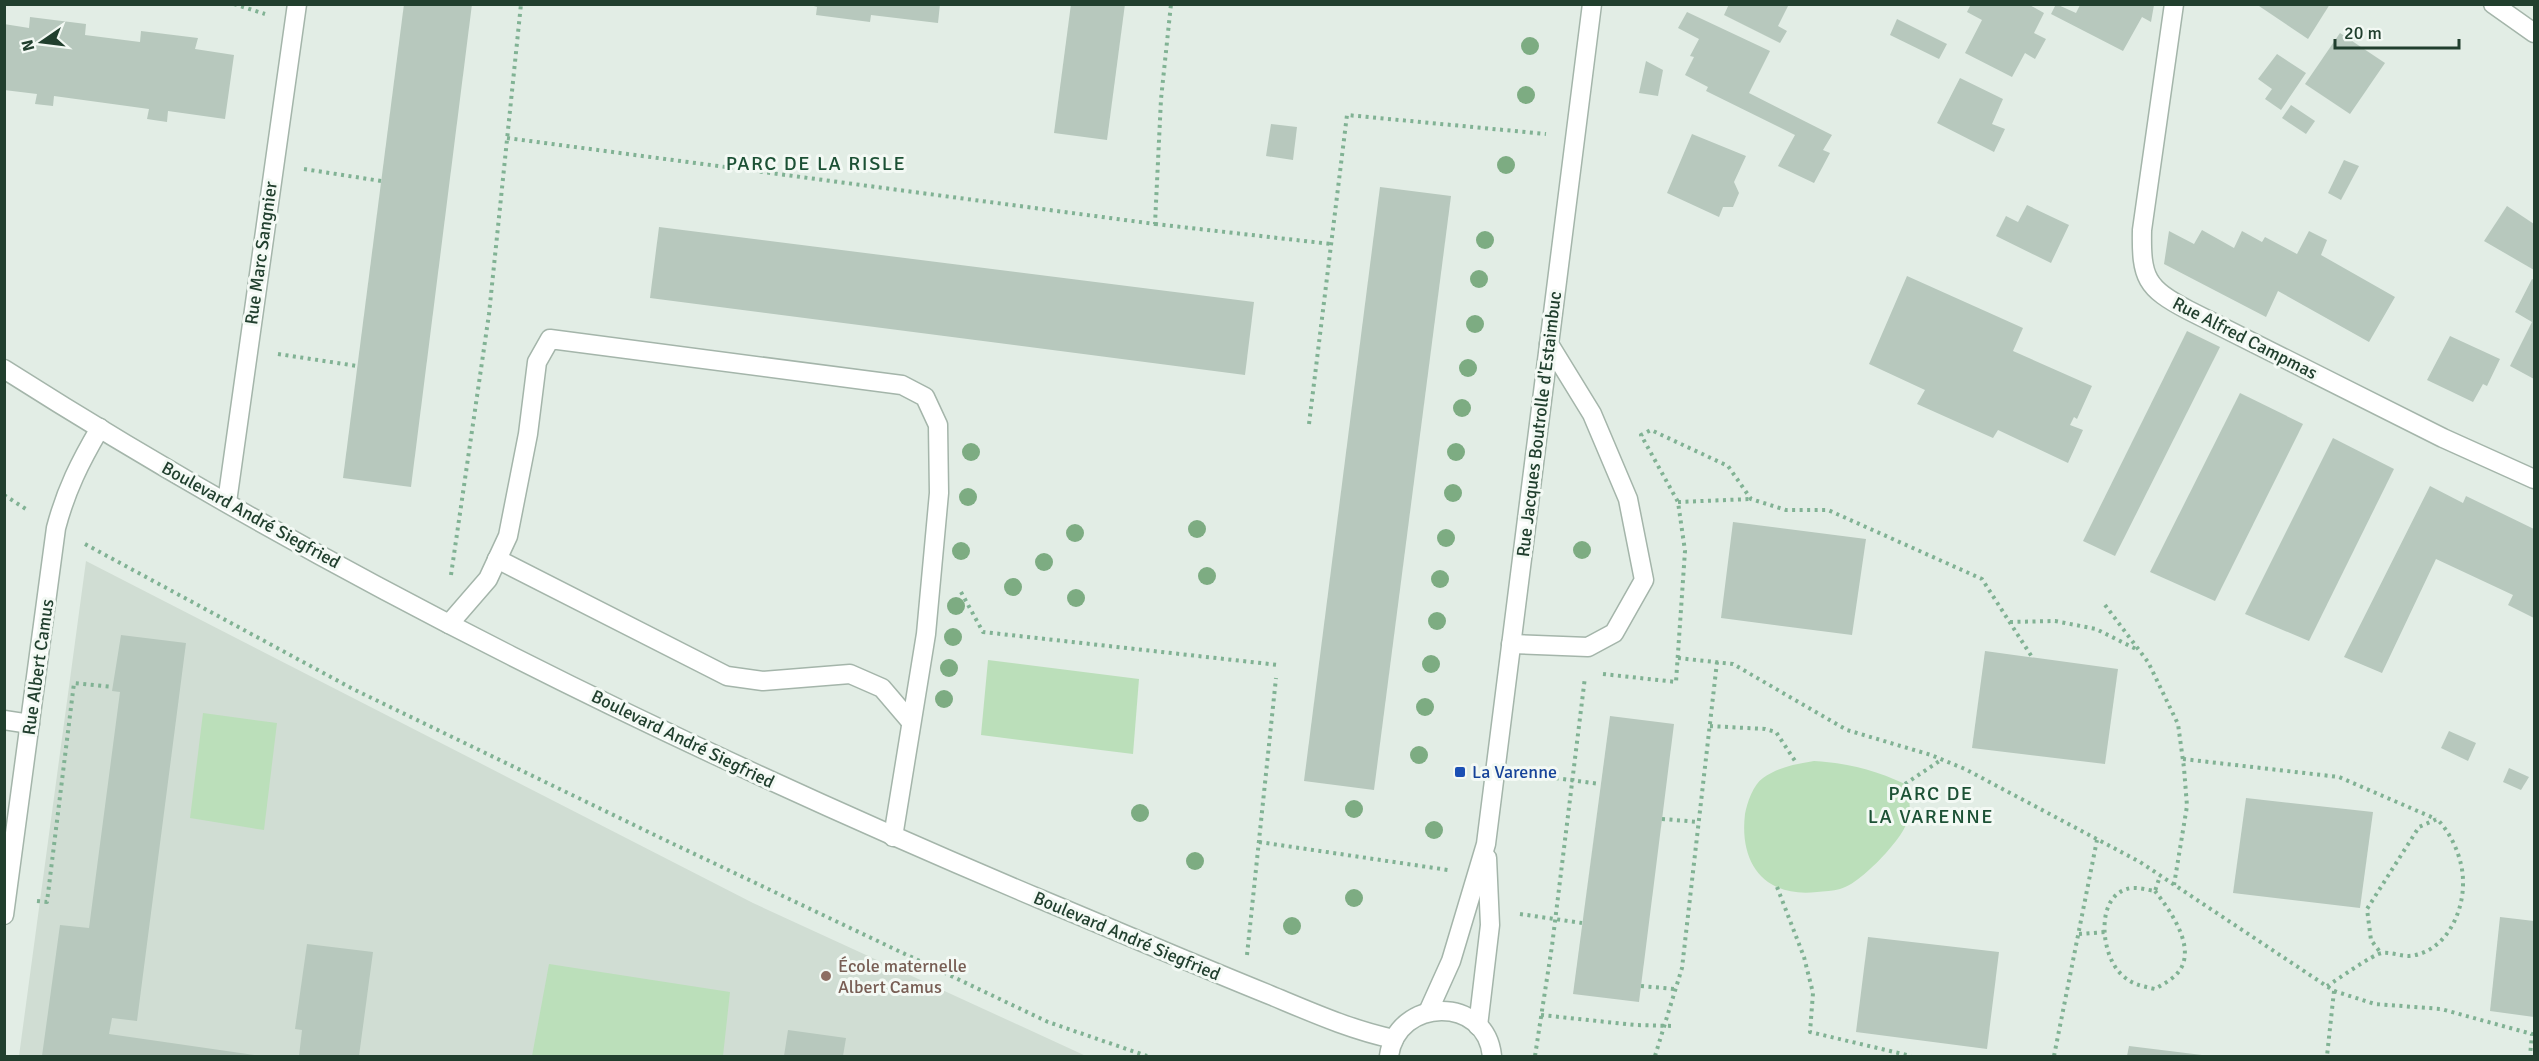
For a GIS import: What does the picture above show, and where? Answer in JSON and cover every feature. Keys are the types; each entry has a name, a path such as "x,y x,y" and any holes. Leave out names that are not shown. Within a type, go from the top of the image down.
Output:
{"street":[{"name":"Rue Marc Sangnier","path":"227,502 297,4"},
{"name":"Rue Jacques Boutrolle d'Estaimbuc","path":"1478,1026 1490,925 1486,844 1592,4"},
{"name":"Rue Alfred Campmas","path":"2174,4 2142,230 2142,256 2148,280 2161,296 2188,310 2443,438 2535,479"},
{"path":"2493,4 2535,33"},
{"path":"445,621 488,579 508,536 526,445 537,362 550,339 902,385 925,397 938,425 939,493 926,634 893,837"},
{"path":"1511,644 1588,647 1614,633 1644,580 1628,499 1592,414 1549,344"},
{"name":"Boulevard André Siegfried","path":"4,369 227,502 445,621 720,759 893,837 1244,985 1362,1032 1391,1048"},
{"name":"Rue Albert Camus","path":"6,906 56,528 65,495 100,428"},
{"path":"497,559 727,675 763,681 850,674 882,688 911,722"},
{"path":"4,720 30,724"},
{"name":"Rue Jacques Boutrolle d'Estaimbuc","path":"1428,1012 1451,961 1486,844"},
{"path":"1391,1048 1408,1021 1428,1012 1442,1010 1455,1012 1478,1026 1486,1037 1492,1056"}],"path":[{"path":"445,621 489,314 521,4"},
{"path":"1155,224 1161,99 1170,4"},
{"path":"1309,424 1347,114 1575,138"},
{"path":"507,138 1155,224 1331,244"},
{"path":"274,165 381,181"},
{"path":"248,350 357,366"},
{"path":"1597,673 1676,682 1685,551 1678,502 1641,435 1651,430 1728,466 1751,499"},
{"path":"4,495 56,528 353,689 1048,1022 1147,1056"},
{"path":"1678,502 1751,499 1786,510 1828,510 1982,579 2032,657"},
{"path":"931,579 956,581 983,632 1278,665"},
{"path":"2105,605 2148,662 2178,724 2187,806 2174,885"},
{"path":"2009,622 2055,621 2096,629 2139,651"},
{"path":"1678,658 1733,664 1847,730 1965,769 2160,876 2334,991 2375,1004 2441,1010 2532,1034 2530,1056"},
{"path":"1655,1056 1682,968 1718,662"},
{"path":"1536,1056 1586,672"},
{"path":"1244,985 1276,678"},
{"path":"6,906 47,902 74,683 113,687"},
{"path":"1710,726 1765,729 1776,732 1797,764"},
{"path":"2183,759 2339,777 2437,819 2445,827 2463,872 2460,909 2453,926 2443,939 2424,951 2410,956 2380,952 2327,986"},
{"path":"1905,784 1941,760"},
{"path":"1495,768 1573,782 1600,784"},
{"path":"1662,819 1699,822"},
{"path":"2380,952 2371,940 2367,909 2419,827 2437,819"},
{"path":"2054,1056 2097,840"},
{"path":"1259,842 1477,874"},
{"path":"2155,891 2160,876"},
{"path":"1777,887 1804,957 1813,993 1810,1032 1911,1056"},
{"path":"2128,888 2155,891 2172,914 2183,938 2184,961 2173,978 2155,989 2134,985 2119,973 2109,956 2106,908 2115,895 2128,888"},
{"path":"1489,909 1582,923"},
{"path":"2079,934 2106,932"},
{"path":"1641,986 1676,989"},
{"path":"2326,1055 2334,991"},
{"path":"1541,1015 1635,1025 1673,1026"}],"shaded area":[{"path":"86,561 753,903 1086,1056 19,1056"}],"green space":[{"path":"988,660 1139,679 1133,754 981,735"},
{"path":"203,713 277,723 264,830 190,818"},
{"path":"1814,761 1861,768 1905,784 1910,804 1909,813 1904,829 1893,844 1858,879 1837,890 1799,892 1783,889 1770,883 1759,874 1746,848 1745,814 1753,790 1759,781 1781,769"},
{"path":"549,964 730,992 723,1056 532,1056"}],"building":[{"path":"404,4 472,4 411,487 343,478"},
{"path":"807,4 940,4 938,23 871,15 870,22 816,15 817,7"},
{"path":"1071,4 1125,4 1107,140 1054,133"},
{"path":"1729,4 1789,4 1778,26 1787,31 1780,43 1724,15"},
{"path":"1971,4 2028,4 2044,13 2034,33 2046,39 2035,59 2025,53 2012,77 1965,53 1982,20 1967,12"},
{"path":"2056,4 2076,13 2080,5 2154,5 2151,22 2142,17 2123,51 2051,14"},
{"path":"2256,4 2330,4 2308,39"},
{"path":"1687,12 1770,51 1749,93 1832,135 1823,150 1830,153 1814,183 1778,166 1795,135 1706,91 1708,87 1685,75 1694,57 1690,56 1699,39 1678,28"},
{"path":"30,17 86,24 85,35 140,42 141,31 198,38 195,49 234,55 225,119 168,111 167,122 147,119 149,109 54,96 53,106 35,104 37,94 4,90 4,24 29,28"},
{"path":"1897,19 1947,44 1939,59 1890,35"},
{"path":"2340,33 2385,63 2350,114 2305,84"},
{"path":"2277,54 2306,73 2281,110 2265,99 2272,89 2258,79"},
{"path":"1646,61 1663,70 1658,96 1639,93"},
{"path":"1960,78 2003,99 1992,124 2005,129 1994,152 1937,123"},
{"path":"2291,105 2315,121 2306,134 2282,118"},
{"path":"1271,124 1297,127 1293,160 1266,156"},
{"path":"1692,134 1746,156 1734,182 1739,193 1733,207 1723,207 1719,217 1667,193"},
{"path":"2344,160 2359,166 2341,200 2328,193"},
{"path":"1380,187 1451,196 1374,790 1304,781"},
{"path":"2027,205 2069,225 2051,263 1996,236 2006,216 2018,222"},
{"path":"2507,206 2534,224 2534,270 2484,241"},
{"path":"659,227 1254,302 1245,375 650,298"},
{"path":"2202,230 2234,248 2242,231 2262,242 2265,237 2297,254 2309,231 2327,240 2321,255 2395,297 2369,342 2278,291 2266,317 2164,264 2169,231 2194,244"},
{"path":"1907,276 2023,328 2013,351 2092,386 2077,419 2074,417 2070,425 2083,430 2068,463 1998,430 1993,438 1917,404 1925,390 1869,364"},
{"path":"2532,279 2534,280 2534,379 2510,366 2532,322 2515,312"},
{"path":"2187,331 2220,347 2115,556 2083,541"},
{"path":"2450,336 2500,359 2487,386 2483,384 2473,402 2427,380"},
{"path":"2240,393 2303,424 2215,601 2150,572"},
{"path":"2333,438 2394,469 2309,641 2245,614"},
{"path":"2430,486 2463,503 2466,496 2534,529 2534,618 2508,605 2513,595 2436,559 2382,673 2344,657"},
{"path":"1733,522 1866,539 1852,635 1721,618"},
{"path":"121,635 186,643 137,1021 112,1018 109,1034 261,1056 42,1056 60,925 89,928 120,692 112,691"},
{"path":"1985,651 2118,669 2105,764 1972,748"},
{"path":"1610,716 1674,724 1639,1002 1573,994"},
{"path":"2449,731 2476,743 2468,761 2441,748"},
{"path":"2509,768 2529,777 2521,790 2503,782"},
{"path":"2246,798 2373,812 2360,908 2233,893"},
{"path":"2500,917 2534,921 2534,1017 2490,1011"},
{"path":"1868,937 1999,952 1987,1049 1856,1032"},
{"path":"307,944 373,952 359,1056 299,1056 302,1030 295,1029"},
{"path":"788,1030 846,1038 843,1056 784,1056"},
{"path":"2129,1046 2202,1055 2202,1056 2127,1056"}],"place":[{"name":"La Varenne","path":"1460,772"},
{"name":"École maternelle Albert Camus","path":"826,976"}],"district":[{"name":"PARC DE LA RISLE","path":"816,163"},
{"name":"PARC DE LA VARENNE","path":"1931,804"}]}
